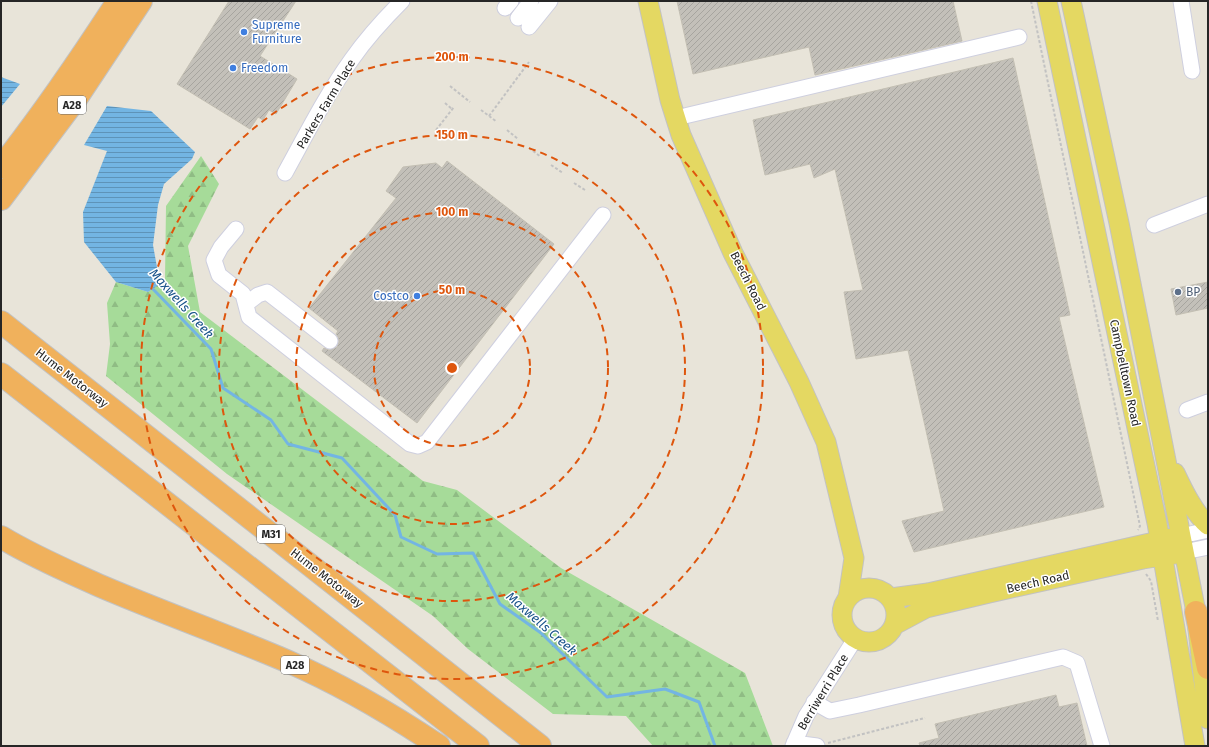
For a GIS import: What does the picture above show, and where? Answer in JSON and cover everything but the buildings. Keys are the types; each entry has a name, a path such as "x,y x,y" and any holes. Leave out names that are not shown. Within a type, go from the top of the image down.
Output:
{"highway":[{"name":"A28","path":"1,167 88,46 118,1"},
{"name":"A28","path":"1,199 76,99 141,1"},
{"path":"1,159 21,141"},
{"name":"Hume Motorway","path":"1,322 540,746"},
{"path":"1,374 478,746"},
{"name":"A28","path":"1,536 38,558 63,570 289,662 333,683 379,707 439,746"},
{"path":"1196,612 1208,668"}],"main road":[{"name":"Beech Road","path":"648,1 670,100 681,135 733,253 799,382 826,442 854,558 848,598"},
{"name":"Campbelltown Road","path":"1048,1 1161,548 1195,746"},
{"name":"Campbelltown Road","path":"1071,1 1119,223 1196,612 1208,719"},
{"path":"1165,454 1188,498 1208,525"},
{"name":"Beech Road","path":"854,558 885,594 928,593 1183,544"},
{"name":"Beech Road","path":"896,624 926,608 1143,559 1161,548"},
{"path":"870,588 885,594 895,606 897,615 896,624 892,632 886,638 871,643 855,639 848,633 843,625 843,606 848,598 854,592 870,588"}],"street":[{"name":"Parkers Farm Place","path":"285,173 333,87 352,58 372,33 402,1"},
{"path":"512,10 531,1"},
{"path":"512,10 538,1"},
{"path":"512,10 550,1"},
{"path":"1182,1 1192,71"},
{"path":"676,118 1019,37"},
{"path":"1154,225 1208,204"},
{"path":"236,229 221,247 214,260 218,275 243,294 249,317 410,444 418,446 427,442 603,215"},
{"path":"246,304 258,295 267,292 330,341"},
{"path":"1187,410 1208,402"},
{"path":"1183,544 1208,530"},
{"path":"1183,544 1208,547"},
{"name":"Berriwerri Place","path":"794,744 806,716 814,702 855,639"},
{"path":"814,702 830,711 1063,657 1077,663 1102,746"},
{"path":"794,744 817,746"}],"path":[{"path":"1031,1 1140,526"},
{"path":"489,116 529,62"},
{"path":"450,86 470,102"},
{"path":"436,130 453,108 445,103"},
{"path":"481,110 497,122"},
{"path":"507,130 518,138"},
{"path":"529,148 541,157"},
{"path":"551,165 563,173"},
{"path":"574,182 584,190"},
{"path":"817,746 925,718"}],"green space":[{"path":"201,156 219,184 188,246 200,312 423,481 457,490 561,568 745,673 773,746 653,746 626,716 553,714 468,649 433,616 227,474 106,376 110,344 107,303 116,282 148,292 165,280 166,206"}],"water":[{"path":"1,77 20,84 1,107"},
{"path":"107,106 151,111 195,152 192,159 164,184 158,205 153,245 160,284 148,292 116,282 84,242 83,212 107,151 84,145"}],"waterway":[{"name":"Maxwells Creek","path":"151,287 211,349 223,388 271,420 288,444 342,458 395,515 401,537 437,554 473,553 500,604 541,633 607,697 665,689 699,702 715,746"}],"place":[{"name":"Supreme Furniture","path":"244,32"},
{"name":"Freedom","path":"233,68"},
{"name":"BP","path":"1178,292"},
{"name":"Costco","path":"417,296"}]}
